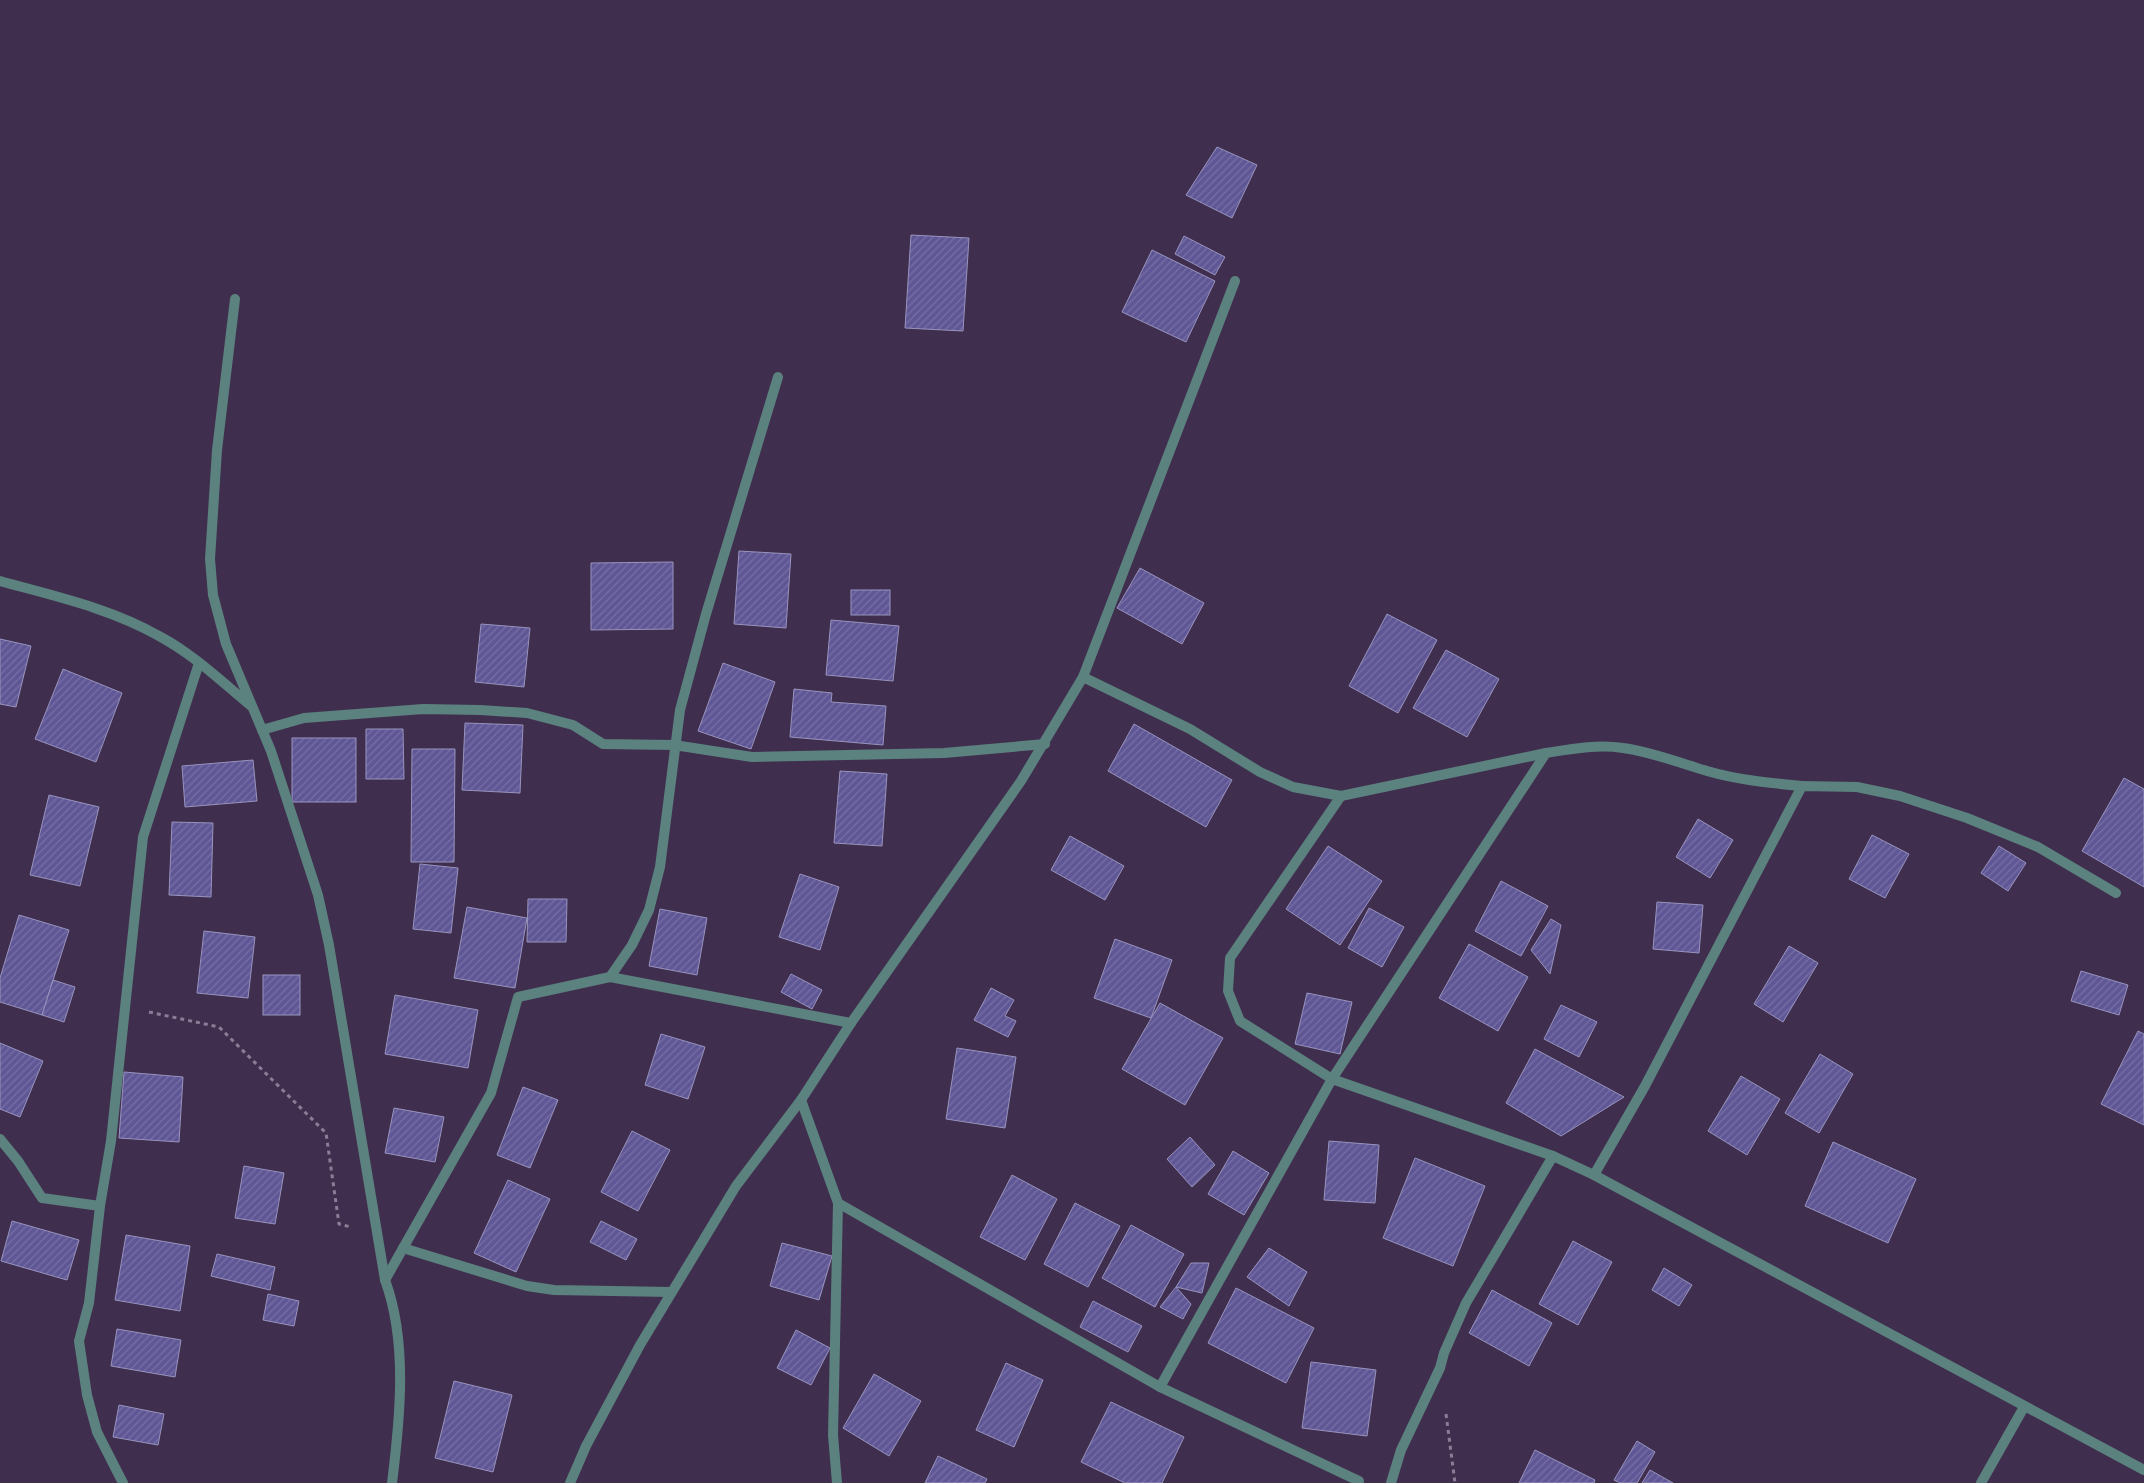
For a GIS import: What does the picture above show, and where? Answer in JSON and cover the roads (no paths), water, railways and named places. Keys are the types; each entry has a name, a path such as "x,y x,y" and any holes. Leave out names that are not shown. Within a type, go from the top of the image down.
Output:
{"street":[{"path":"570,1483 586,1446 671,1292 736,1186 801,1100 851,1023 1045,744 1084,677 1236,281"},
{"path":"235,299 217,450 210,559 213,595 226,644 262,730 318,895 329,945 385,1280 393,1303 400,1384 399,1430 392,1483"},
{"path":"610,977 632,945 648,910 660,867 674,745 680,710 706,614 778,377"},
{"path":"0,581 104,610 160,636 199,663 253,708"},
{"path":"123,1483 97,1432 87,1395 79,1341 89,1303 100,1206 111,1141 143,837 199,663"},
{"path":"1084,677 1190,729 1260,772 1293,787 1341,796 1546,753 1579,748 1621,748 1663,756 1707,772 1746,780 1802,786 1857,787 1900,796 1967,818 2038,848 2116,893"},
{"path":"262,730 304,718 423,709 480,710 527,713 574,725 604,744 674,745 722,754 760,757 944,754 1045,744"},
{"path":"1160,1387 1332,1079 1546,753"},
{"path":"1594,1175 1645,1086 1802,786"},
{"path":"1341,796 1230,958 1228,990 1240,1021 1332,1079 1553,1156 1594,1175 2144,1470"},
{"path":"385,1280 491,1093 518,997 610,977 851,1023"},
{"path":"801,1100 838,1203 833,1435 837,1483"},
{"path":"0,1140 18,1161 42,1198 100,1206"},
{"path":"1391,1483 1402,1450 1440,1368 1466,1303 1553,1156"},
{"path":"838,1203 1160,1387 1361,1482"},
{"path":"403,1248 527,1286 554,1290 671,1292"},
{"path":"1981,1483 2024,1407"}]}
